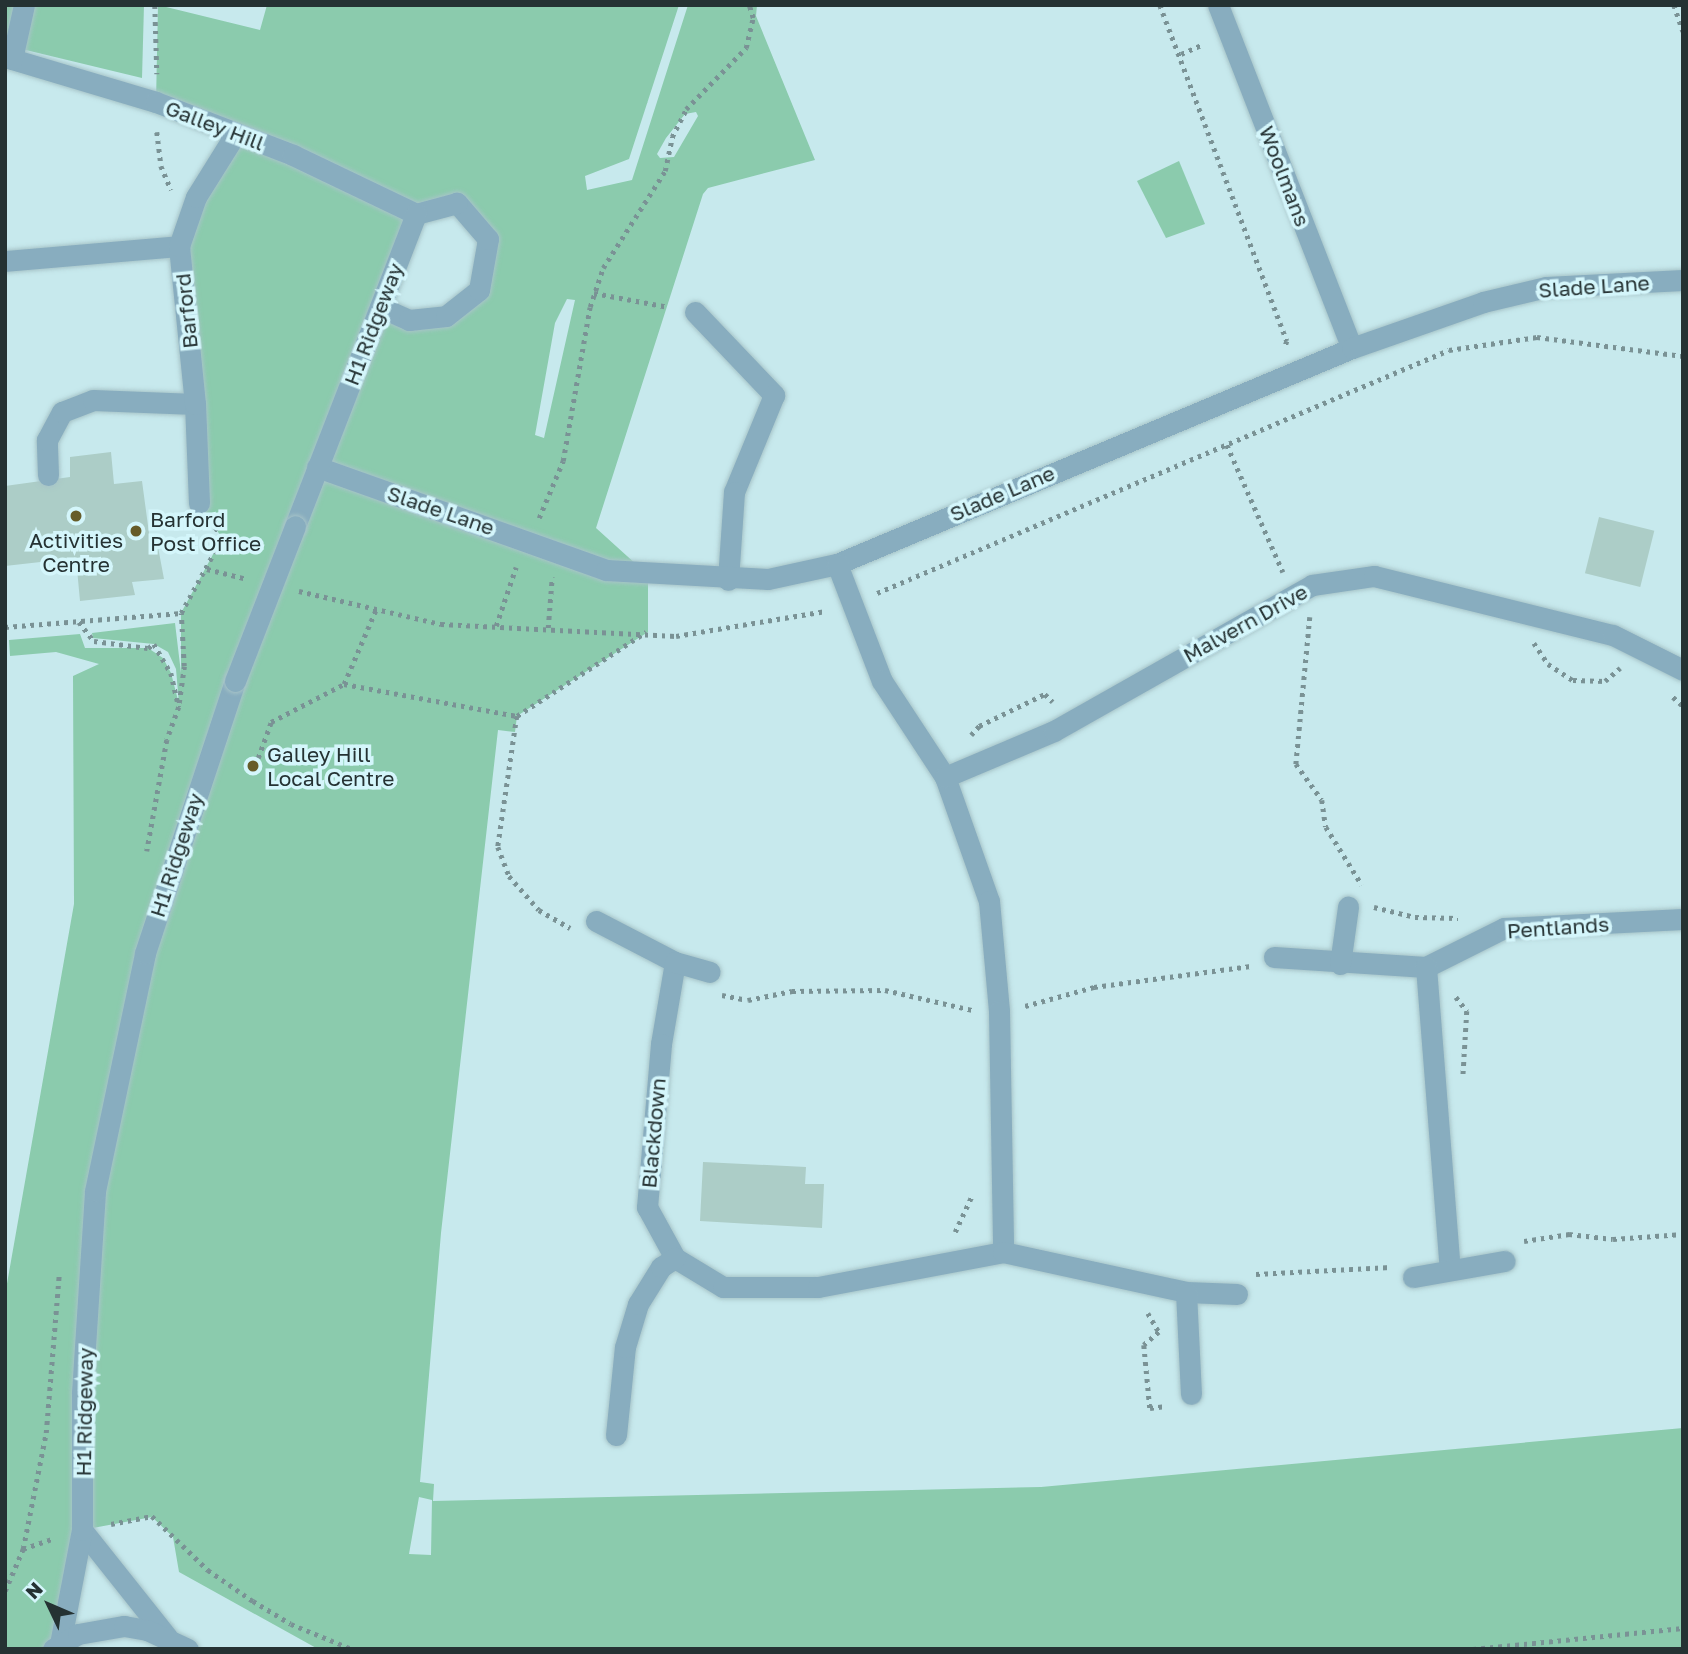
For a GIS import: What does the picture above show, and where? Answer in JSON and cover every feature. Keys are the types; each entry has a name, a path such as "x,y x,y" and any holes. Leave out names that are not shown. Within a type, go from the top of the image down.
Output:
{"street":[{"path":"9,58 24,5"},
{"name":"Woolmans","path":"1218,5 1352,348"},
{"name":"Galley Hill","path":"9,58 156,102 236,133 416,214"},
{"name":"Barford","path":"199,503 195,404 179,246 192,209 236,133"},
{"path":"380,307 409,320 446,316 479,290 488,239 457,203 416,214"},
{"name":"H1 Ridgeway","path":"57,1646 82,1530 82,1393 95,1191 145,953 235,681 416,214"},
{"path":"5,261 179,246"},
{"name":"Slade Lane","path":"317,467 606,570 728,580 768,579 837,564 1352,348 1483,302 1546,287 1683,279"},
{"path":"695,312 774,395 734,492 728,580"},
{"path":"48,475 47,440 62,412 93,400 195,404"},
{"path":"837,564 882,681 945,777 989,901 999,1011 1003,1252"},
{"name":"Malvern Drive","path":"945,777 1054,731 1312,585 1374,576 1613,635 1683,670"},
{"path":"1340,964 1357,902"},
{"name":"Pentlands","path":"1274,957 1340,964 1426,967 1504,928 1683,919"},
{"path":"588,927 675,962 710,972"},
{"name":"Blackdown","path":"675,962 661,1044 647,1207 675,1258"},
{"path":"1426,967 1450,1269"},
{"path":"616,1435 625,1347 638,1304 661,1267 675,1258 723,1287 818,1287 1003,1252 1186,1292 1237,1294"},
{"path":"1404,1272 1450,1269 1509,1252"},
{"path":"1186,1292 1191,1394"},
{"path":"82,1530 167,1637"},
{"path":"57,1646 103,1628 136,1628 167,1637 188,1649"}],"path":[{"path":"155,5 156,102 166,186 192,209"},
{"path":"527,541 563,461 594,293 603,268 665,171 672,137 686,109 746,48 753,18 749,5"},
{"path":"1160,5 1287,341 1280,359"},
{"path":"1674,5 1683,31"},
{"path":"594,293 695,312"},
{"path":"1227,444 1288,582"},
{"path":"167,740 179,707 184,666 181,613 222,538"},
{"path":"496,626 518,564 529,567"},
{"path":"541,571 552,574 548,628"},
{"path":"344,684 377,607"},
{"path":"1299,617 1310,610 1296,764 1322,800 1326,827 1359,875 1357,902"},
{"path":"5,627 181,613"},
{"path":"79,621 94,641 148,648 154,644 171,673 179,707"},
{"path":"258,758 271,722 344,684 517,716 648,632"},
{"path":"1530,639 1548,664 1573,680 1605,681 1629,661"},
{"path":"1670,693 1683,706"},
{"path":"517,716 498,847 509,876 538,910 588,927"},
{"path":"1454,983 1454,996 1467,1011 1466,1072 1456,1088"},
{"path":"951,1239 967,1214 976,1183"},
{"path":"1509,1252 1569,1234 1613,1238 1683,1234"},
{"path":"1237,1294 1248,1294 1248,1274 1404,1272"},
{"path":"1139,1307 1150,1314 1159,1332 1144,1345 1150,1408 1179,1404 1191,1394"},
{"path":"5,1591 23,1549 82,1530 152,1517 208,1570 253,1601 291,1624 352,1649"},
{"path":"1473,1649 1683,1628"}],"green space":[{"path":"5,5 144,5 142,78 5,45"},
{"path":"158,5 260,30 267,5 679,5 629,159 585,176 587,190 632,180 688,5 757,5 756,16 815,160 708,188 703,194 596,528 648,575 648,632 517,716 515,732 498,730 441,1233 420,1482 434,1484 433,1501 1041,1487 1683,1428 1683,1649 318,1649 179,1572 173,1537 152,1517 82,1530 53,1649 5,1649 5,1295 74,904 73,676 99,664 56,652 10,656 9,640 80,634 85,648 148,648 163,658 171,673 179,704 176,669 168,652 154,644 93,638 92,633 175,623 181,673 181,613 222,538 199,503 179,246 236,133 156,102","holes":["696,112 698,116 674,157 660,158 657,154 666,138 685,114","457,203 488,239 479,290 446,316 380,306 416,214","567,299 575,300 544,438 535,435 555,323","419,1497 432,1500 431,1555 409,1554"]},
{"path":"1179,161 1205,224 1166,238 1137,181"}],"building":[{"name":"Activities Centre","path":"111,452 114,484 142,481 151,548 158,547 164,579 132,582 135,595 80,601 76,558 5,566 5,486 70,477 70,457"},
{"path":"1599,517 1654,531 1640,587 1585,573"},
{"path":"703,1162 806,1167 805,1184 824,1184 822,1228 700,1221"}],"place":[{"name":"Activities Centre","path":"76,516"},
{"name":"Barford Post Office","path":"136,531"},
{"name":"Galley Hill Local Centre","path":"253,766"}]}
